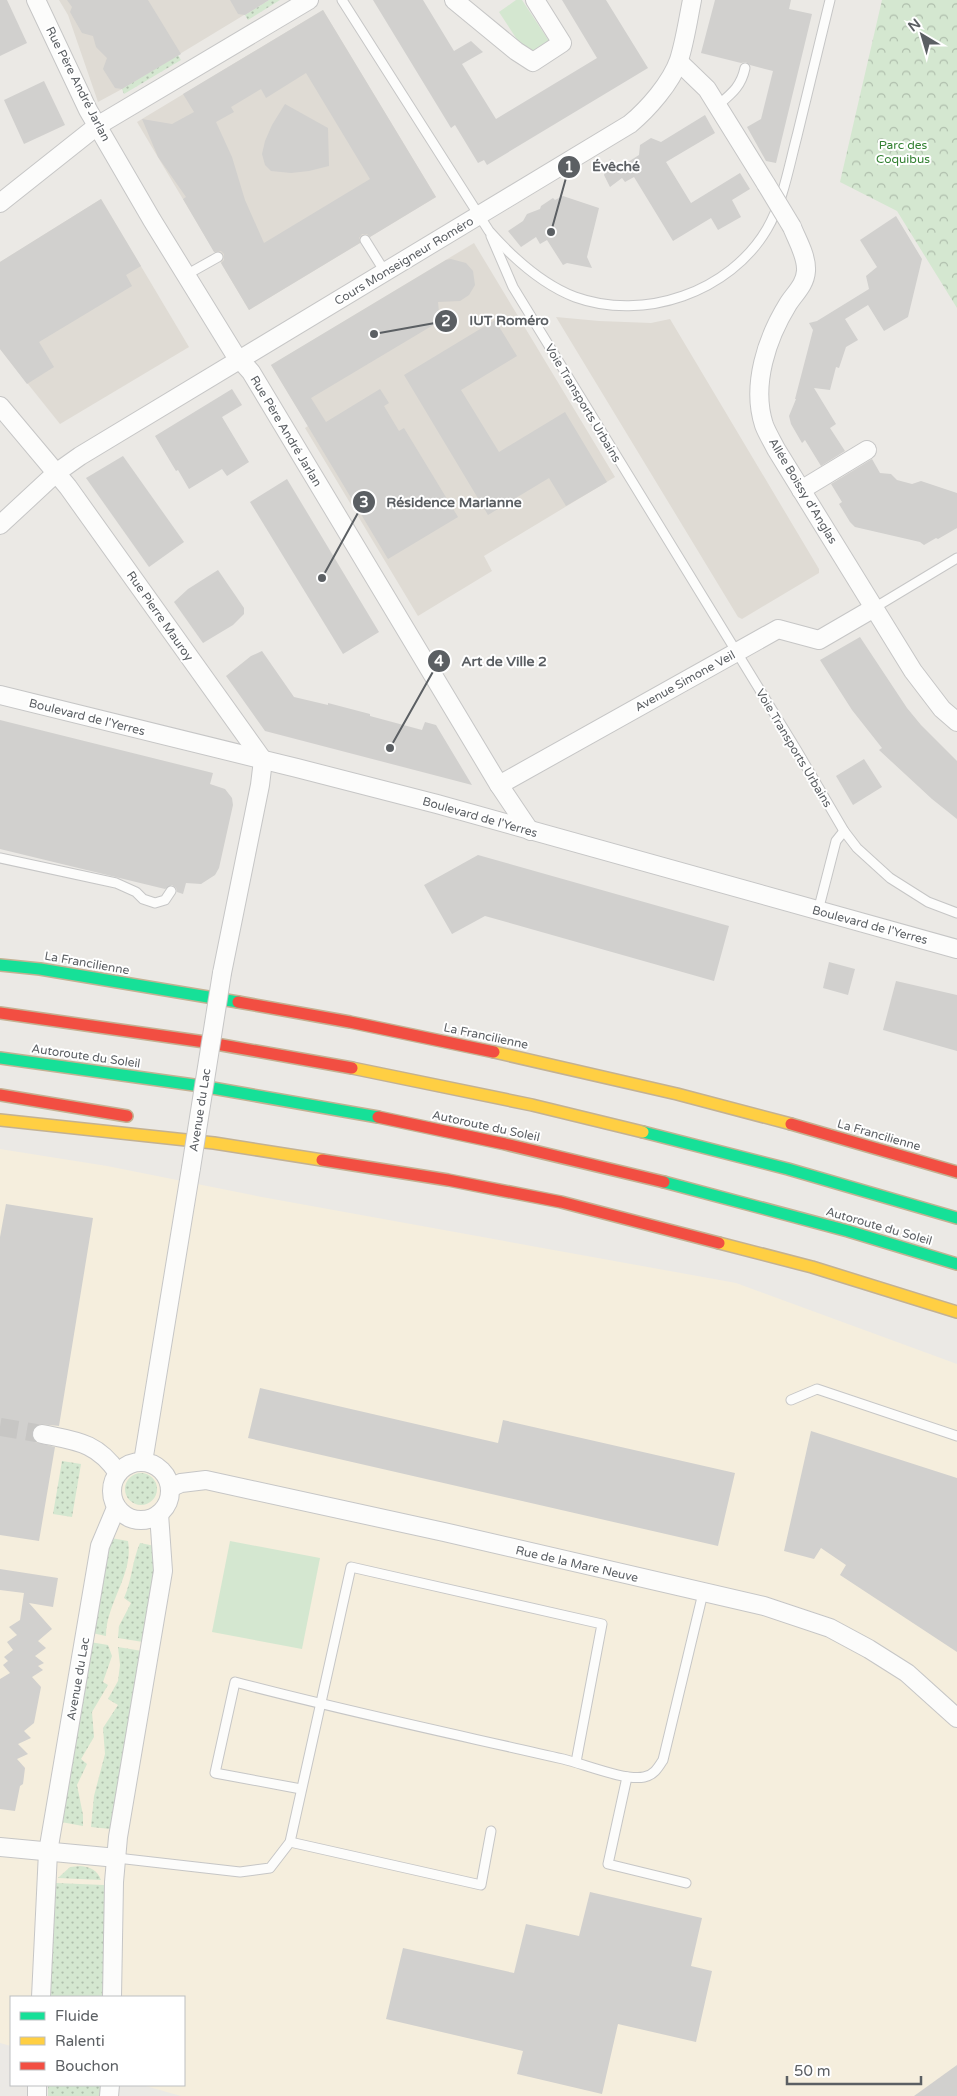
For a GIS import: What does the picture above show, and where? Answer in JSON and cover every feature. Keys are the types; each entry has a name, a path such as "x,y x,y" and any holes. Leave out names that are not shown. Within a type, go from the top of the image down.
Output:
{"highway":[{"path":"0,960 40,968"},
{"name":"La Francilienne","path":"0,966 40,968 381,1028 508,1054 620,1079 748,1112 957,1172"},
{"path":"0,1013 142,1032 272,1053 462,1090 655,1133 854,1186 957,1218"},
{"name":"Autoroute du Soleil","path":"0,1058 135,1076 269,1097 450,1132 631,1173 839,1228 957,1264"},
{"path":"0,1095 136,1118"},
{"path":"0,1120 214,1143 448,1180 561,1202 803,1264 957,1312"},
{"path":"172,1127 214,1143"}],"street":[{"name":"Rue Père André Jarlan","path":"36,0 97,126 186,275 245,366 499,785 530,831"},
{"path":"0,203 97,126 309,0"},
{"path":"463,3 533,62 562,43 535,0"},
{"name":"Cours Monseigneur Roméro","path":"0,525 56,473 80,456 245,366 386,272 630,124 645,111 664,86 678,62 692,0"},
{"name":"Allée Boissy d'Anglas","path":"678,62 706,89 792,227 804,256 806,271 801,287 788,304 769,342 761,373 760,399 764,424 801,490 913,672 942,709 957,722"},
{"name":"Rue Pierre Mauroy","path":"0,406 68,487 263,760"},
{"path":"801,490 867,450"},
{"name":"Avenue Simone Veil","path":"499,785 778,629 819,640 874,608"},
{"name":"Boulevard de l'Yerres","path":"0,696 437,804 957,948"},
{"name":"Avenue du Lac","path":"143,1462 222,973 260,786 263,760"},
{"path":"42,1434 83,1442 94,1447 111,1462 118,1473"},
{"path":"143,1462 161,1469 167,1478 170,1488 169,1499 165,1508 159,1514 150,1519 133,1520 124,1516 116,1508 111,1492 112,1482 118,1473 132,1463 143,1462"},
{"name":"Rue de la Mare Neuve","path":"170,1488 181,1483 206,1480 444,1532 764,1606 830,1628 869,1649 907,1673 957,1718"},
{"name":"Avenue du Lac","path":"41,1996 48,1852 100,1546 116,1508"},
{"path":"112,1996 114,1882 118,1837 163,1571 159,1514"},
{"path":"0,1847 117,1858"}],"lane":[{"path":"342,0 489,231 510,253 538,277 557,288 576,297 602,303 625,305 650,304 680,298 706,286 728,272 748,255 767,230 774,216 790,164 830,0"},
{"path":"717,106 736,90 742,81 745,68"},
{"name":"Voie Transports Urbains","path":"489,231 499,259 513,288 796,749 844,831 857,848 890,878 928,902 957,913"},
{"path":"366,240 386,272"},
{"path":"186,275 218,258"},
{"path":"874,608 957,558"},
{"path":"818,911 836,841 844,831"},
{"path":"0,858 116,883 136,892 143,899 155,903 165,900 171,891"},
{"path":"791,1400 816,1389 957,1436"},
{"path":"117,1858 240,1872 270,1868 290,1842 351,1567 602,1624 576,1762"},
{"path":"301,1789 215,1773 235,1682 320,1704 576,1762 627,1777 644,1777 657,1771 663,1760 703,1593"},
{"path":"627,1777 608,1864 686,1883"},
{"path":"290,1842 481,1885 491,1831"}],"shaded area":[{"path":"59,0 269,0 98,102 68,15"},
{"path":"323,10 436,197 249,310 137,122"},
{"path":"101,199 189,347 60,424 0,349 0,262"},
{"path":"474,243 615,477 484,556 492,571 418,616 305,428 308,426 271,365"},
{"path":"556,317 651,323 670,319 819,569 819,573 742,619 738,617"},
{"path":"0,1149 107,1166 262,1197 736,1283 957,1364 957,2096 181,2096 146,2086 185,2086 185,1996 10,1996 10,2046 0,2043"}],"green space":[{"path":"269,0 280,0 248,20 245,15"},
{"path":"516,0 522,0 553,47 531,61 499,12"},
{"name":"Parc des Coquibus","path":"882,0 957,0 957,308 897,211 840,182"},
{"path":"178,55 181,60 124,94 122,89"},
{"path":"62,1461 81,1464 72,1517 53,1514"},
{"path":"141,1473 147,1474 152,1478 156,1483 156,1495 152,1500 147,1504 141,1505 135,1504 130,1500 126,1495 125,1489 126,1483 130,1478 135,1474"},
{"path":"111,1538 128,1541 129,1553 124,1577 110,1612 106,1636 92,1633 105,1559"},
{"path":"230,1541 320,1558 302,1649 212,1632"},
{"path":"140,1543 155,1546 155,1569 143,1642 118,1638 119,1626 131,1603 124,1598"},
{"path":"90,1642 108,1645 112,1656 103,1682 108,1685 92,1712 94,1737 81,1759 87,1764 77,1785 83,1815 83,1826 61,1822"},
{"path":"118,1647 142,1651 111,1829 91,1827 94,1796 105,1754 103,1728 118,1705 108,1699 118,1681 120,1665"},
{"path":"80,1866 93,1870 101,1880 58,1878 70,1867"},
{"path":"56,1883 104,1885 106,1888 103,1996 50,1996 53,1889"},
{"path":"48,2086 100,2086 100,2096 48,2096"}],"building":[{"path":"0,0 7,0 27,43 0,56"},
{"path":"67,0 148,0 181,54 122,89 115,88 103,69 107,58 96,47 93,36 82,33 70,12 72,7"},
{"path":"230,0 269,0 245,15 238,14"},
{"path":"373,0 423,0 454,51 471,41 483,52 462,64 496,119 597,58 562,0 606,0 648,68 487,165 484,160 478,163 455,125 451,128"},
{"path":"715,0 791,0 789,9 812,14 776,163 766,161 747,127 761,119 773,71 750,65 746,62 741,63 701,53"},
{"path":"323,10 436,197 370,237 367,234 362,234 359,238 360,243 249,310 221,263 224,260 224,254 221,251 214,252 183,199 186,197 158,157 142,119 172,124 194,112 183,94","holes":["306,73 370,179 264,243 245,200 232,157 216,122 234,112 231,107 261,89 266,98"]},
{"path":"44,81 65,125 24,144 4,100"},
{"path":"285,104 328,128 329,166 291,173 271,171 265,165 262,154 265,141"},
{"path":"705,115 715,133 666,162 691,203 740,173 750,189 732,200 741,217 718,230 711,218 673,241 634,177 625,182 622,178 610,187 604,175 610,159 617,169 639,155 640,145 651,138 661,142"},
{"path":"563,196 599,208 587,257 592,268 567,263 563,265 547,240 540,244 536,237 521,247 508,231 523,221 527,214 540,209 541,206 553,198 555,200"},
{"path":"101,199 141,266 126,275 132,286 39,342 54,367 27,384 0,349 0,262"},
{"path":"896,216 922,259 908,317 884,331 868,305 845,319 858,340 846,347 839,368 836,367 830,390 814,388 836,424 830,428 845,451 821,466 805,440 802,443 791,424 789,416 796,399 813,330 809,323 817,321 869,289 866,276 877,267 860,240"},
{"path":"451,259 466,263 473,271 475,285 469,295 460,301 438,302 440,321 311,398 326,422 380,389 389,403 384,406 399,431 404,428 458,517 388,559 271,365 446,260"},
{"path":"495,320 517,356 461,390 499,452 565,412 607,482 566,506 549,478 488,515 404,375"},
{"path":"232,389 242,405 222,417 249,462 227,476 222,469 189,489 155,436"},
{"path":"123,456 184,542 149,567 86,478"},
{"path":"872,459 880,473 891,474 897,480 912,484 921,481 957,493 957,528 924,545 920,542 855,527 839,504 842,502 831,484"},
{"path":"287,479 379,632 343,654 250,502"},
{"path":"218,570 244,608 244,614 233,625 203,643 174,602 188,589"},
{"path":"860,637 907,708 957,761 957,819 932,799 879,750 882,748 852,710 820,660"},
{"path":"262,651 294,697 328,705 328,703 422,730 425,722 436,725 472,785 265,731 226,676 251,656"},
{"path":"0,720 213,773 210,784 225,789 232,798 233,805 219,868 215,875 201,884 186,883 183,894 177,892 176,888 172,885 165,889 0,849"},
{"path":"864,759 882,787 853,805 836,776"},
{"path":"478,855 729,926 714,981 485,916 452,934 424,885"},
{"path":"829,962 855,969 848,995 823,988"},
{"path":"896,981 957,995 957,1051 883,1030"},
{"path":"6,1204 93,1218 59,1426 39,1424 34,1427 32,1432 35,1442 55,1447 39,1541 0,1535 0,1237"},
{"path":"260,1388 498,1443 503,1420 735,1473 718,1546 248,1438"},
{"path":"811,1431 957,1478 957,1652 840,1575 846,1565 821,1548 814,1559 784,1551"},
{"path":"0,1569 58,1578 53,1607 29,1603 52,1629 38,1641 46,1648 35,1656 44,1663 38,1666 43,1670 32,1677 41,1687 34,1723 24,1731 31,1738 18,1744 28,1754 17,1759 25,1768 23,1784 20,1786 15,1811 0,1809 0,1679 10,1673 3,1665 8,1661 4,1657 13,1650 7,1642 17,1635 9,1627 20,1620 24,1593 0,1590"},
{"path":"590,1892 702,1918 691,1966 712,1971 696,2042 618,2024 602,2094 517,2074 523,2051 386,2019 403,1948 514,1973 526,1924 579,1936"},
{"path":"957,2065 957,2096 914,2096"}],"tunnel":[{"path":"0,1427 42,1434"}],"traffic: fast":[{"path":"0,965 40,969 238,1002"},
{"path":"0,1058 201,1086 378,1117"},
{"path":"643,1132 788,1169 957,1218"},
{"path":"664,1182 848,1231 957,1264"}],"traffic: slow":[{"path":"494,1052 677,1094 791,1124"},
{"path":"352,1068 532,1105 643,1132"},
{"path":"0,1120 214,1143 322,1160"},
{"path":"719,1243 812,1267 957,1312"}],"traffic: jam":[{"path":"238,1002 350,1022 494,1052"},
{"path":"0,1013 205,1042 352,1068"},
{"path":"0,1095 127,1116"},
{"path":"378,1117 505,1144 664,1182"},
{"path":"791,1124 957,1172"},
{"path":"322,1160 448,1180 561,1202 719,1243"}],"place":[{"name":"Évêché","path":"551,232"},
{"name":"IUT Roméro","path":"374,334"},
{"name":"Résidence Marianne","path":"322,578"},
{"name":"Art de Ville 2","path":"390,748"}]}
